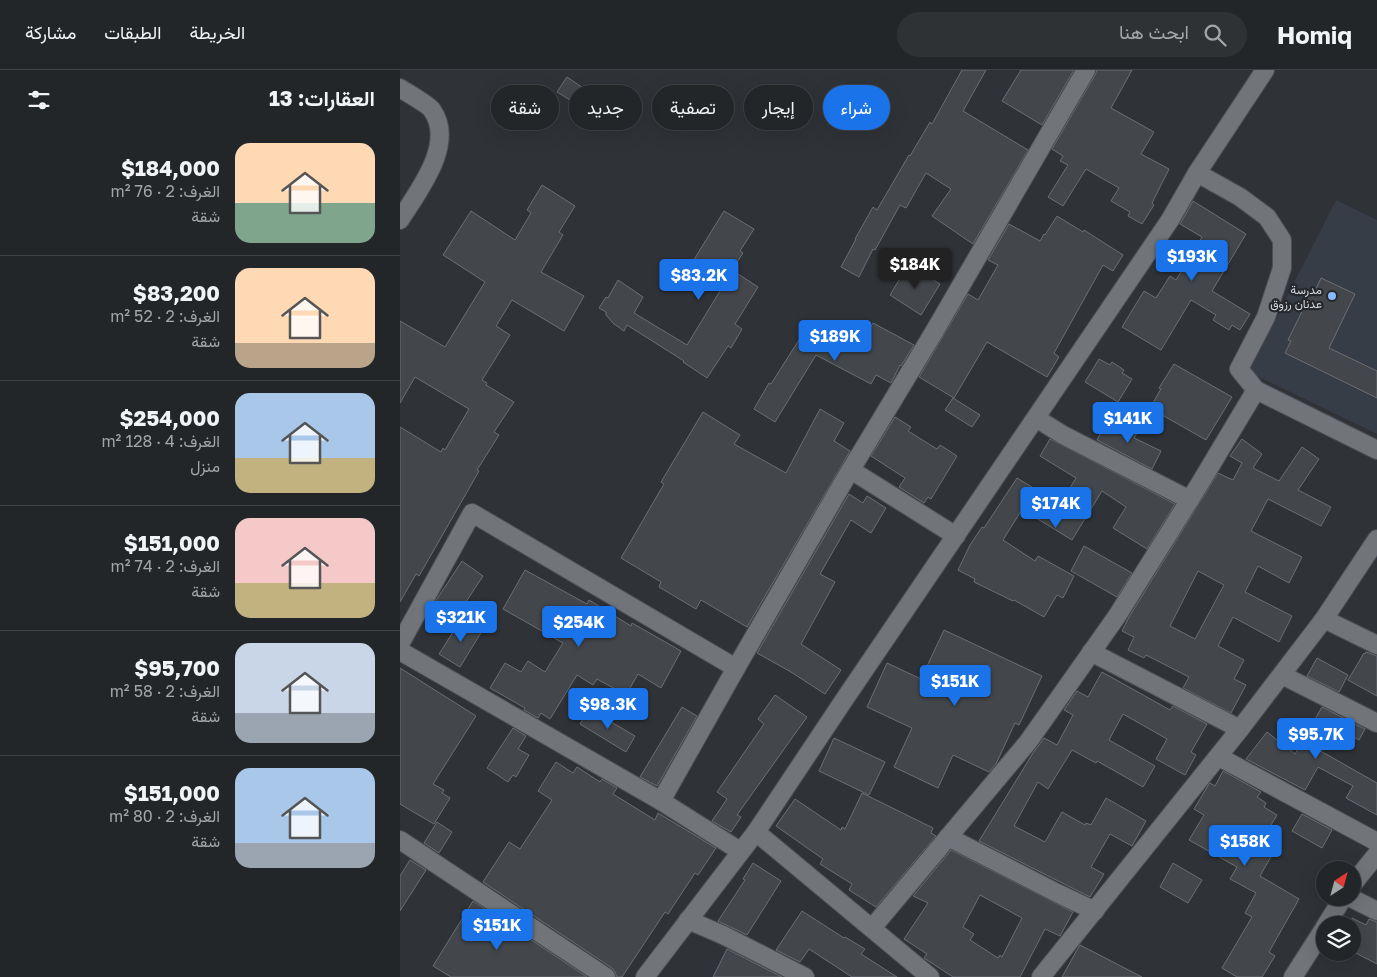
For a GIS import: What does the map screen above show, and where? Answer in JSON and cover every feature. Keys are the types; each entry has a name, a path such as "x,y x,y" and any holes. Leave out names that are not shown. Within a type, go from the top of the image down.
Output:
{"street":[{"path":"661,801 850,470 934,332 1086,70"},
{"path":"645,977 756,832 1170,220 1197,173 1265,70"},
{"path":"400,88 432,109 440,127 439,149 429,172 400,220"},
{"path":"1197,173 1240,197 1267,217 1282,240 1282,268 1266,317 1240,369 1256,390 1377,450"},
{"path":"872,928 1028,742 1116,616 1190,500 1256,390"},
{"path":"1036,418 1063,435 1190,500"},
{"path":"850,470 956,536"},
{"path":"400,644 472,513 736,668"},
{"path":"1048,975 1094,911 1219,757 1282,675 1324,619 1377,539"},
{"path":"1324,619 1377,645"},
{"path":"400,651 661,801 740,851"},
{"path":"1091,652 1240,729"},
{"path":"1282,675 1377,723"},
{"path":"1219,757 1377,842"},
{"path":"756,832 930,977"},
{"path":"948,837 1094,911"},
{"path":"400,840 606,977"},
{"path":"1361,874 1377,854"},
{"path":"1361,903 1377,911"},
{"path":"688,920 723,935 805,977"},
{"path":"1293,977 1316,941"}],"shaded area":[{"name":"مدرسة عدنان رزوق","path":"1336,200 1377,220 1377,434 1249,372"}],"building":[{"path":"962,70 986,70 963,111 1028,150 973,244 932,216 951,189 926,173 906,208 900,205 875,250 873,249 859,277 841,267 873,207 877,210 930,122 932,124"},
{"path":"1021,70 1074,70 1042,125 1002,101"},
{"path":"1097,70 1132,70 1111,108 1154,132 1141,154 1169,169 1152,203 1154,205 1142,224 1128,216 1130,212 1111,201 1119,188 1086,169 1063,206 1048,197 1068,165 1060,161 1063,156 1052,149"},
{"path":"567,77 579,85 569,85 569,99 559,93 559,89"},
{"path":"542,185 575,206 559,232 563,235 541,272 584,296 564,331 512,300 496,326 510,335 482,380 487,383 486,385 514,402 494,432 499,435 477,470 479,471 419,576 416,574 400,602 400,427 441,452 443,448 445,450 469,409 415,377 400,403 400,321 445,347 485,282 443,255 471,211 515,240 531,213 527,210"},
{"path":"1193,201 1246,234 1212,291 1250,314 1240,330 1232,325 1229,330 1213,320 1216,315 1191,300 1161,350 1122,327 1144,291 1156,298 1170,276 1176,280 1202,237 1180,224"},
{"path":"724,211 754,229 740,251 743,253 732,270 758,287 735,324 742,329 731,348 728,346 707,378 627,325 624,331 614,324 606,315 606,312 599,308 606,297 608,298 618,280 643,297 634,313 687,345 723,286 690,266"},
{"path":"1057,216 1083,232 1084,230 1123,255 1113,271 1103,265 1054,353 1059,357 1047,377 987,342 954,398 919,377 968,294 978,300 998,265 988,260 1009,224 1040,241"},
{"path":"908,265 940,284 921,315 890,295"},
{"name":"مدرسة عدنان رزوق","path":"1321,278 1355,294 1329,348 1377,371 1377,398 1285,353 1291,341 1288,340 1312,291 1315,291"},
{"path":"811,321 850,344 852,341 861,345 873,323 914,345 900,365 891,383 876,375 871,384 816,355 775,422 754,409 769,383 771,384"},
{"path":"1099,359 1110,365 1112,362 1124,370 1122,373 1132,379 1118,402 1085,382"},
{"path":"1174,364 1232,397 1206,440 1150,408 1161,389 1159,388"},
{"path":"953,398 980,415 972,427 945,410"},
{"path":"820,409 844,423 834,441 850,451 747,627 701,600 696,609 659,587 661,582 621,558 664,484 661,482 703,412 740,435 734,444 786,473"},
{"path":"895,417 911,427 908,431 937,449 940,445 957,456 931,499 928,497 924,503 899,487 905,478 871,456"},
{"path":"1108,419 1137,433 1134,438 1161,451 1152,469 1097,440"},
{"path":"1050,439 1175,504 1147,549 1113,528 1126,507 1102,491 1072,540 1028,513 1026,515 1021,511 1003,540 1035,561 1038,556 1074,576 1063,598 1057,595 1044,617 1014,600 974,582 975,579 958,570 970,545 982,527 984,528 1017,478 1060,504 1076,478 1040,456"},
{"path":"1242,439 1262,454 1253,468 1279,481 1302,447 1319,459 1298,490 1331,507 1321,526 1268,499 1251,531 1302,557 1289,583 1258,566 1245,592 1292,616 1279,642 1233,617 1218,646 1244,660 1234,679 1246,685 1231,713 1183,688 1189,677 1146,655 1144,658 1128,650 1134,637 1122,631 1218,473 1233,480 1242,463 1230,456","holes":["1198,571 1224,585 1195,639 1170,626"]},
{"path":"849,494 863,503 867,496 886,508 871,533 851,520 820,574 835,582 801,644 841,670 825,694 757,653"},
{"path":"1084,546 1132,573 1117,597 1071,571"},
{"path":"462,561 483,576 456,617 435,602"},
{"path":"525,570 587,604 589,600 631,626 632,623 681,651 661,688 638,674 626,695 597,679 593,685 577,675 550,719 541,713 538,718 524,710 525,708 490,688 505,663 521,672 528,661 545,672 563,643 503,609"},
{"path":"462,618 482,631 460,667 439,654"},
{"path":"944,630 1042,676 1019,725 1015,723 996,764 989,772 953,755 938,788 894,767 912,728 867,707 887,663 921,679"},
{"path":"1366,652 1377,656 1377,696 1348,680"},
{"path":"1317,658 1348,675 1339,692 1307,676"},
{"path":"400,668 476,716 433,784 444,790 442,793 450,798 434,824 400,804"},
{"path":"1102,672 1170,710 1173,706 1207,724 1191,752 1196,755 1185,775 1156,759 1167,739 1123,714 1109,740 1155,766 1143,787 1097,761 1096,763 1072,750 1048,789 1038,782 1014,826 1045,842 1062,812 1085,825 1086,823 1091,825 1106,798 1146,821 1132,846 1110,834 1091,867 1104,874 1090,897 979,841 1044,738 1057,745 1073,715 1064,710 1077,691 1088,697"},
{"path":"775,695 807,717 737,815 741,817 731,832 712,821 727,799 717,792 764,724 758,719"},
{"path":"682,707 697,716 657,786 640,777"},
{"path":"1322,707 1365,729 1359,740 1331,724 1317,749 1377,783 1377,815 1346,798 1353,786 1318,767 1305,790 1246,759 1267,732 1295,754"},
{"path":"589,709 635,736 626,752 580,724"},
{"path":"513,728 526,736 518,749 529,755 516,777 513,775 508,782 487,768"},
{"path":"834,738 885,762 869,795 819,771"},
{"path":"556,762 573,773 577,767 600,782 602,779 617,788 613,794 655,820 658,813 716,848 698,875 695,873 668,914 665,912 622,977 617,977 612,968 483,882 509,842 520,849 552,800 538,791"},
{"path":"1223,771 1261,792 1257,797 1266,803 1264,807 1277,815 1259,845 1273,853 1260,876 1299,899 1269,952 1275,956 1262,977 1237,977 1222,968 1252,917 1245,913 1256,893 1230,879 1237,867 1189,840 1204,815 1194,809 1209,784 1215,786"},
{"path":"862,793 933,828 931,833 936,836 876,907 849,890 852,884 820,864 823,859 776,826 795,799 841,830 842,827 845,829"},
{"path":"1302,814 1332,830 1322,848 1292,831"},
{"path":"437,822 452,832 439,853 424,843"},
{"path":"951,850 1073,912 1060,936 1045,929 1020,977 953,977 924,958 927,954 904,939 928,903 913,896","holes":["980,895 1022,918 1002,957 1000,955 998,958 970,940 974,934 963,927"]},
{"path":"410,860 426,870 400,911 400,876"},
{"path":"753,863 781,881 747,935 718,921 745,880 743,879"},
{"path":"1173,863 1202,880 1188,903 1160,887"},
{"path":"473,901 587,977 451,977 433,966"},
{"path":"802,911 865,949 861,954 897,977 852,977 809,949 800,962 776,950"},
{"path":"1369,919 1377,922 1377,964 1361,956 1361,922 1366,925"},
{"path":"1080,945 1142,977 1062,977"},
{"path":"727,949 782,977 713,977"}],"place":[{"name":"مدرسة عدنان رزوق","path":"1332,296"}]}
